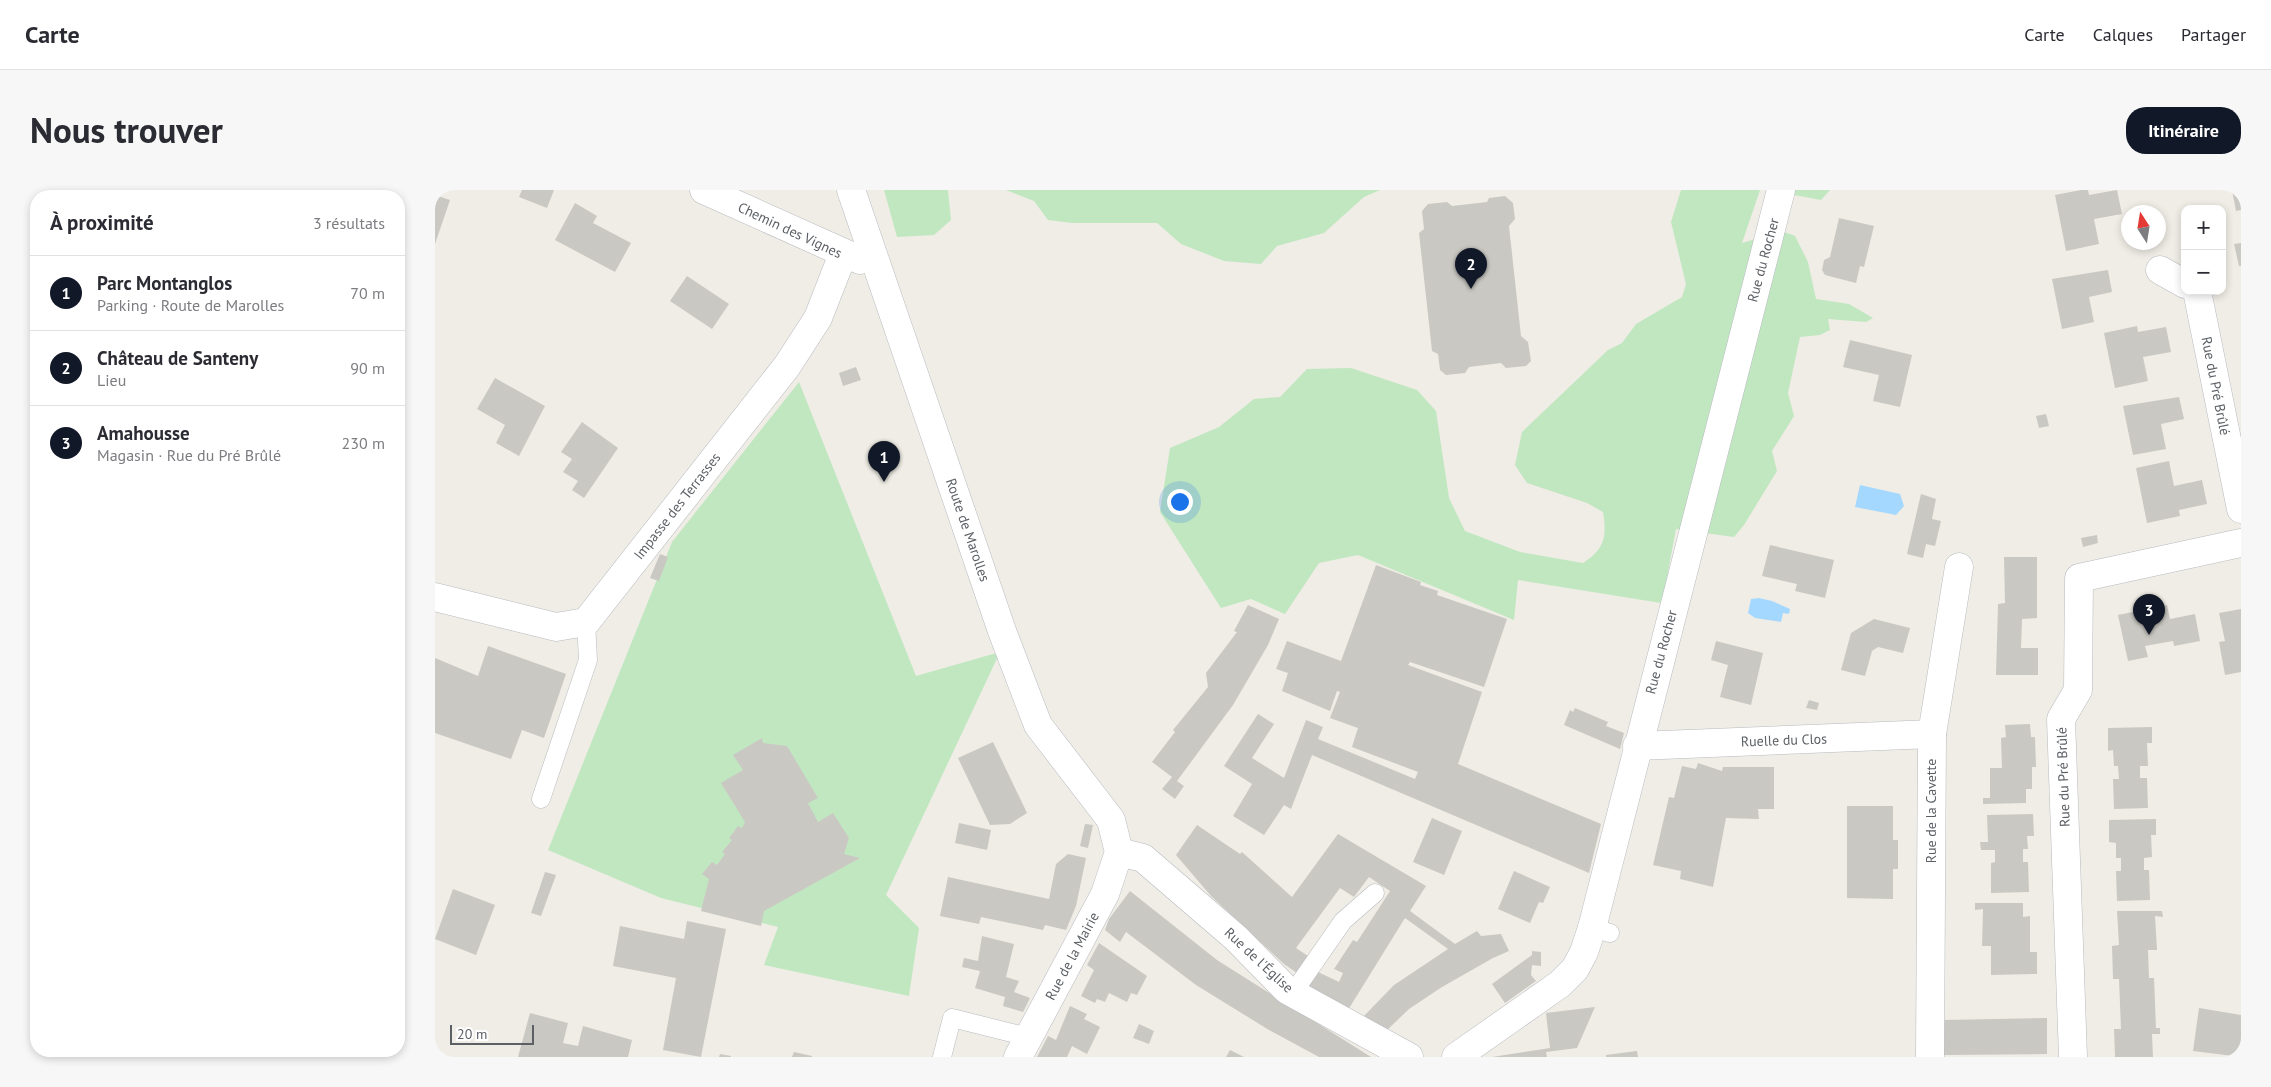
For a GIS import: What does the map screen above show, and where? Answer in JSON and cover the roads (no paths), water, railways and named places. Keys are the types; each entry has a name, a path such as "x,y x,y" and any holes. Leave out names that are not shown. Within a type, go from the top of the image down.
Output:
{"street":[{"name":"Chemin des Vignes","path":"704,190 843,254 878,267"},
{"name":"Route de Marolles","path":"851,190 1002,631 1038,725 1111,820 1119,852"},
{"name":"Rue du Rocher","path":"1457,1057 1560,984 1575,969 1584,952 1601,931 1605,882 1637,746 1781,190"},
{"name":"Impasse des Terrasses","path":"586,622 787,366 818,318 843,254"},
{"path":"2160,270 2181,282"},
{"name":"Rue du Pré Brûlé","path":"2198,295 2241,509"},
{"name":"Rue du Pré Brûlé","path":"2073,1057 2061,719 2078,690 2079,578 2241,543"},
{"name":"Rue de la Cavette","path":"1930,1057 1932,734 1959,567"},
{"path":"435,597 556,627 586,622"},
{"name":"Ruelle du Clos","path":"1637,746 1932,734"},
{"name":"Rue de l'Église","path":"1119,852 1143,858 1236,938 1293,993 1409,1057"},
{"name":"Rue de la Mairie","path":"1023,1047 1105,894 1119,852"}],"lane":[{"path":"541,799 588,660 586,622"},
{"path":"1293,993 1343,921 1375,894"},
{"path":"942,1057 952,1018 1023,1047"}],"water":[{"path":"1860,485 1900,494 1904,506 1896,515 1855,507"},
{"path":"1759,598 1772,601 1790,609 1789,614 1783,613 1781,622 1755,618 1748,613 1751,599"}],"place":[{"name":"Château de Santeny","path":"1471,289"},
{"name":"Parc Montanglos","path":"884,482"},
{"name":"Amahousse","path":"2149,635"}]}
